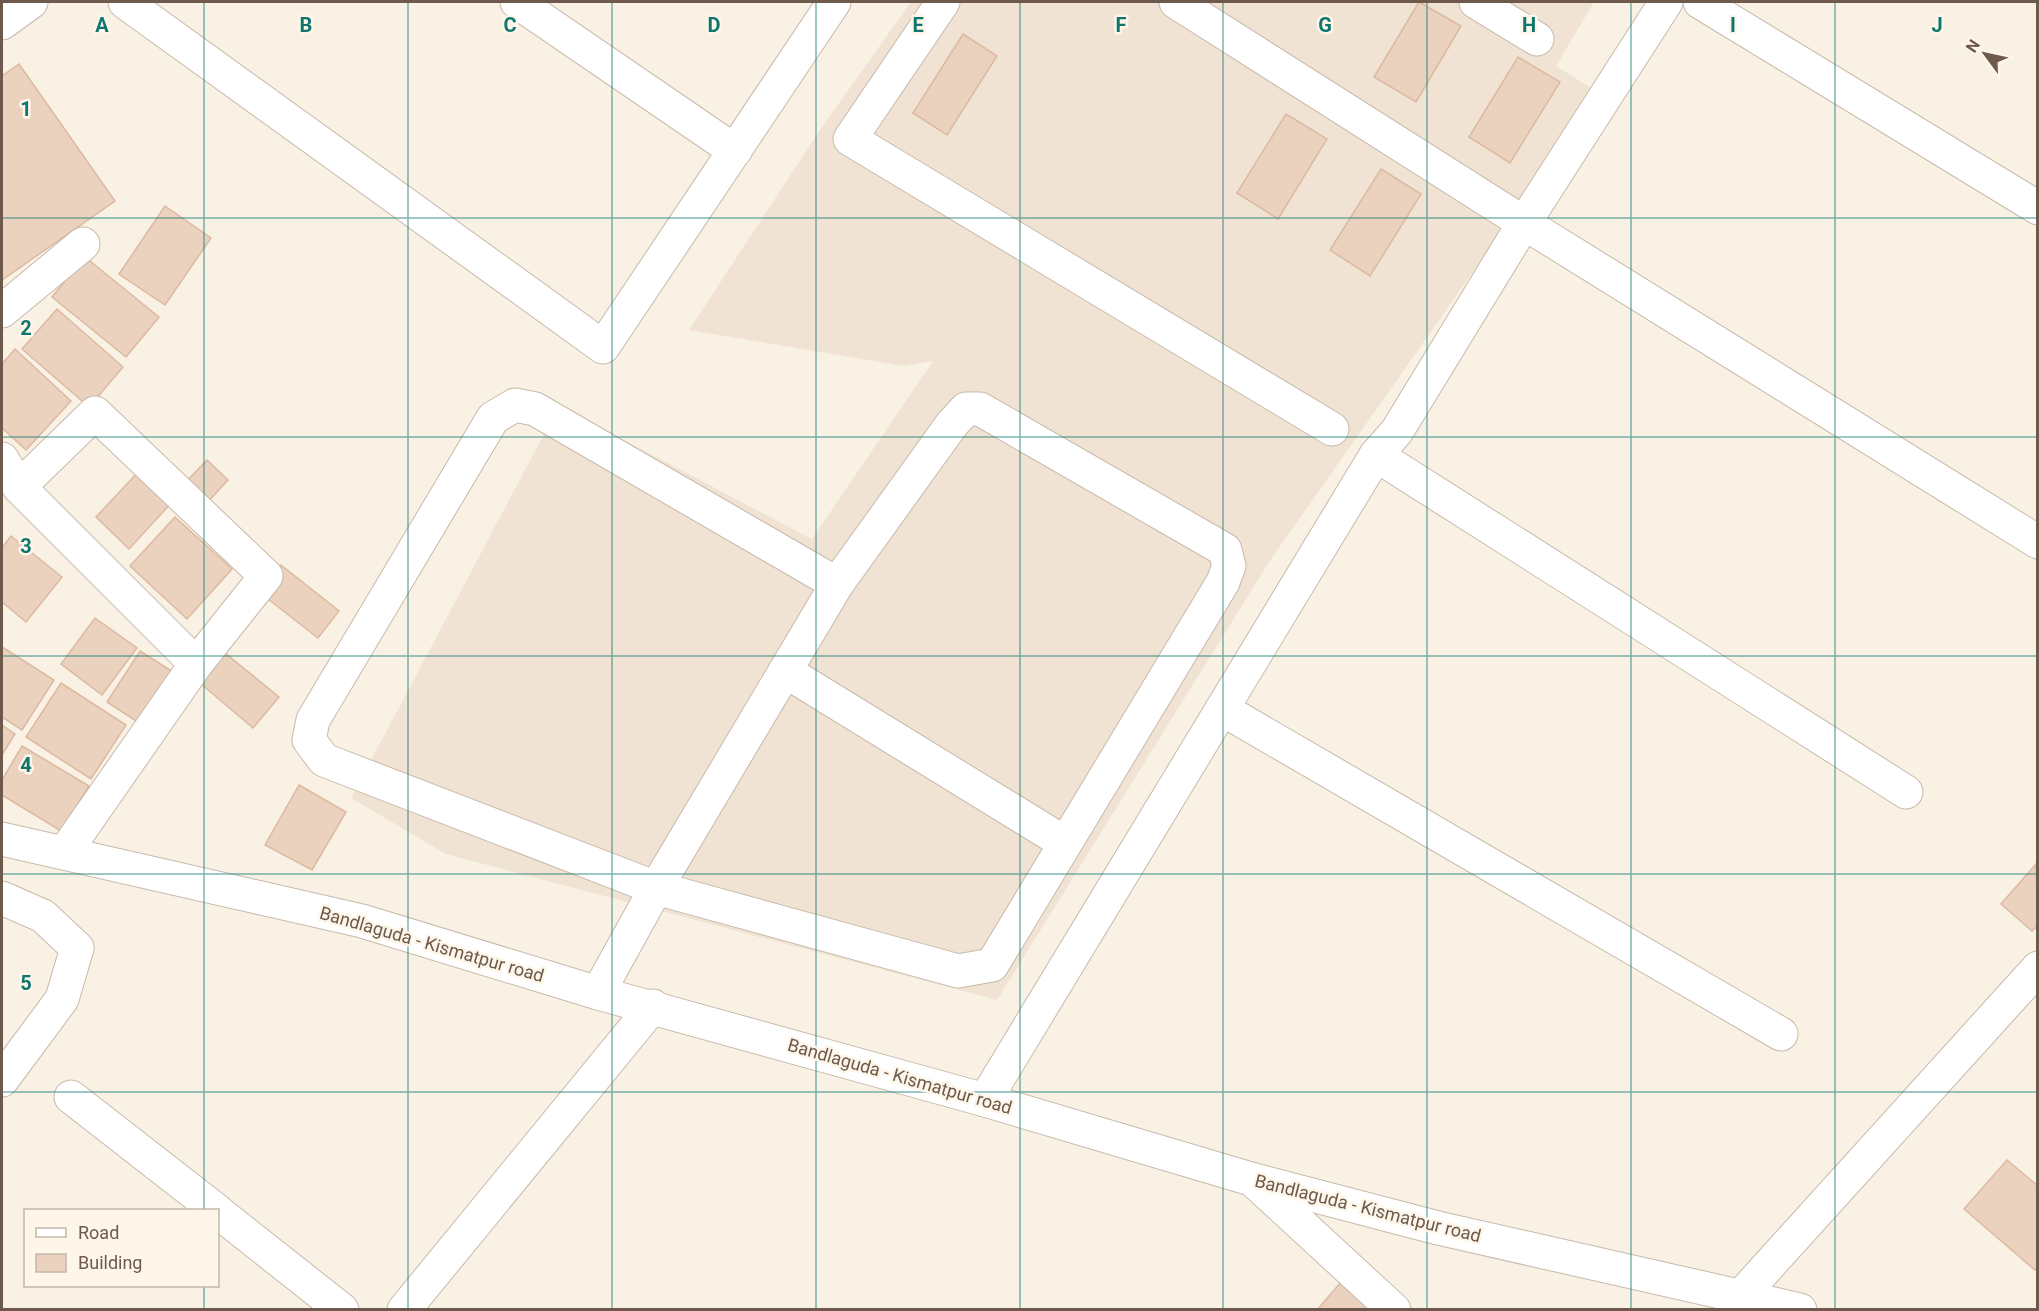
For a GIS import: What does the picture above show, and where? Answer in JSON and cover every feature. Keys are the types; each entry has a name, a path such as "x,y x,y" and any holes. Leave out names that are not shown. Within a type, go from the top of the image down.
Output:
{"street":[{"path":"2,23 31,2"},
{"path":"125,2 603,347 834,2"},
{"path":"516,2 735,151"},
{"path":"943,2 850,139 1332,429"},
{"path":"1176,2 1524,223 2037,542"},
{"path":"1476,2 1538,39"},
{"path":"984,1100 1376,454 1397,431 1524,223 1666,2"},
{"path":"1700,2 2037,208"},
{"path":"2,311 83,244"},
{"path":"598,993 656,888 837,584 952,424 966,409 980,410 1225,549 1229,566 1223,582 992,965 958,971 656,888 324,760 309,740 314,720 493,418 515,405 535,409 837,584"},
{"path":"19,488 95,413 266,576 196,664 65,852"},
{"path":"1376,454 1906,792"},
{"path":"2,459 19,488 196,664"},
{"path":"785,671 1065,843"},
{"path":"1222,709 1781,1034"},
{"name":"Bandlaguda - Kismatpur road","path":"2,839 362,921 598,993 653,1006 984,1100 1251,1179 1438,1228 1800,1310"},
{"path":"2,898 43,916 77,948 62,999 2,1080"},
{"path":"1741,1296 2037,968"},
{"path":"404,1310 653,1006"},
{"path":"71,1097 214,1209"},
{"path":"1251,1179 1394,1310"},
{"path":"219,1213 342,1310"}],"shaded area":[{"path":"911,2 1594,2 1556,66 1591,88 1506,225 1269,562 997,1000 446,854 351,798 559,406 812,539 933,361 904,366 689,330 822,127"}],"building":[{"path":"1419,2 1461,26 1416,102 1374,77"},
{"path":"963,34 997,56 947,135 913,113"},
{"path":"1518,57 1560,82 1510,163 1469,137"},
{"path":"19,64 115,201 2,280 2,76"},
{"path":"1286,114 1327,139 1278,219 1237,193"},
{"path":"1381,169 1421,194 1370,276 1330,250"},
{"path":"165,206 211,238 165,305 119,274"},
{"path":"85,257 159,317 126,357 52,297"},
{"path":"57,309 123,367 89,407 22,349"},
{"path":"15,349 71,401 26,450 2,428 2,364"},
{"path":"207,460 228,480 207,503 185,483"},
{"path":"140,470 173,501 129,549 96,517"},
{"path":"175,517 232,569 187,619 130,566"},
{"path":"11,536 62,577 26,622 2,602 2,548"},
{"path":"281,565 339,611 318,638 259,592"},
{"path":"95,618 137,648 102,695 61,664"},
{"path":"2,647 54,680 22,730 2,717"},
{"path":"219,648 279,697 253,728 194,678"},
{"path":"140,651 173,672 139,723 107,702"},
{"path":"61,683 126,725 91,779 26,737"},
{"path":"2,725 15,734 2,755"},
{"path":"22,746 89,786 61,831 2,795 2,780"},
{"path":"299,785 346,812 312,870 265,845"},
{"path":"2036,864 2038,925 2032,931 2001,904"},
{"path":"2007,1160 2038,1186 2038,1267 2035,1270 1964,1209"},
{"path":"1341,1282 1371,1310 1317,1310"}]}
